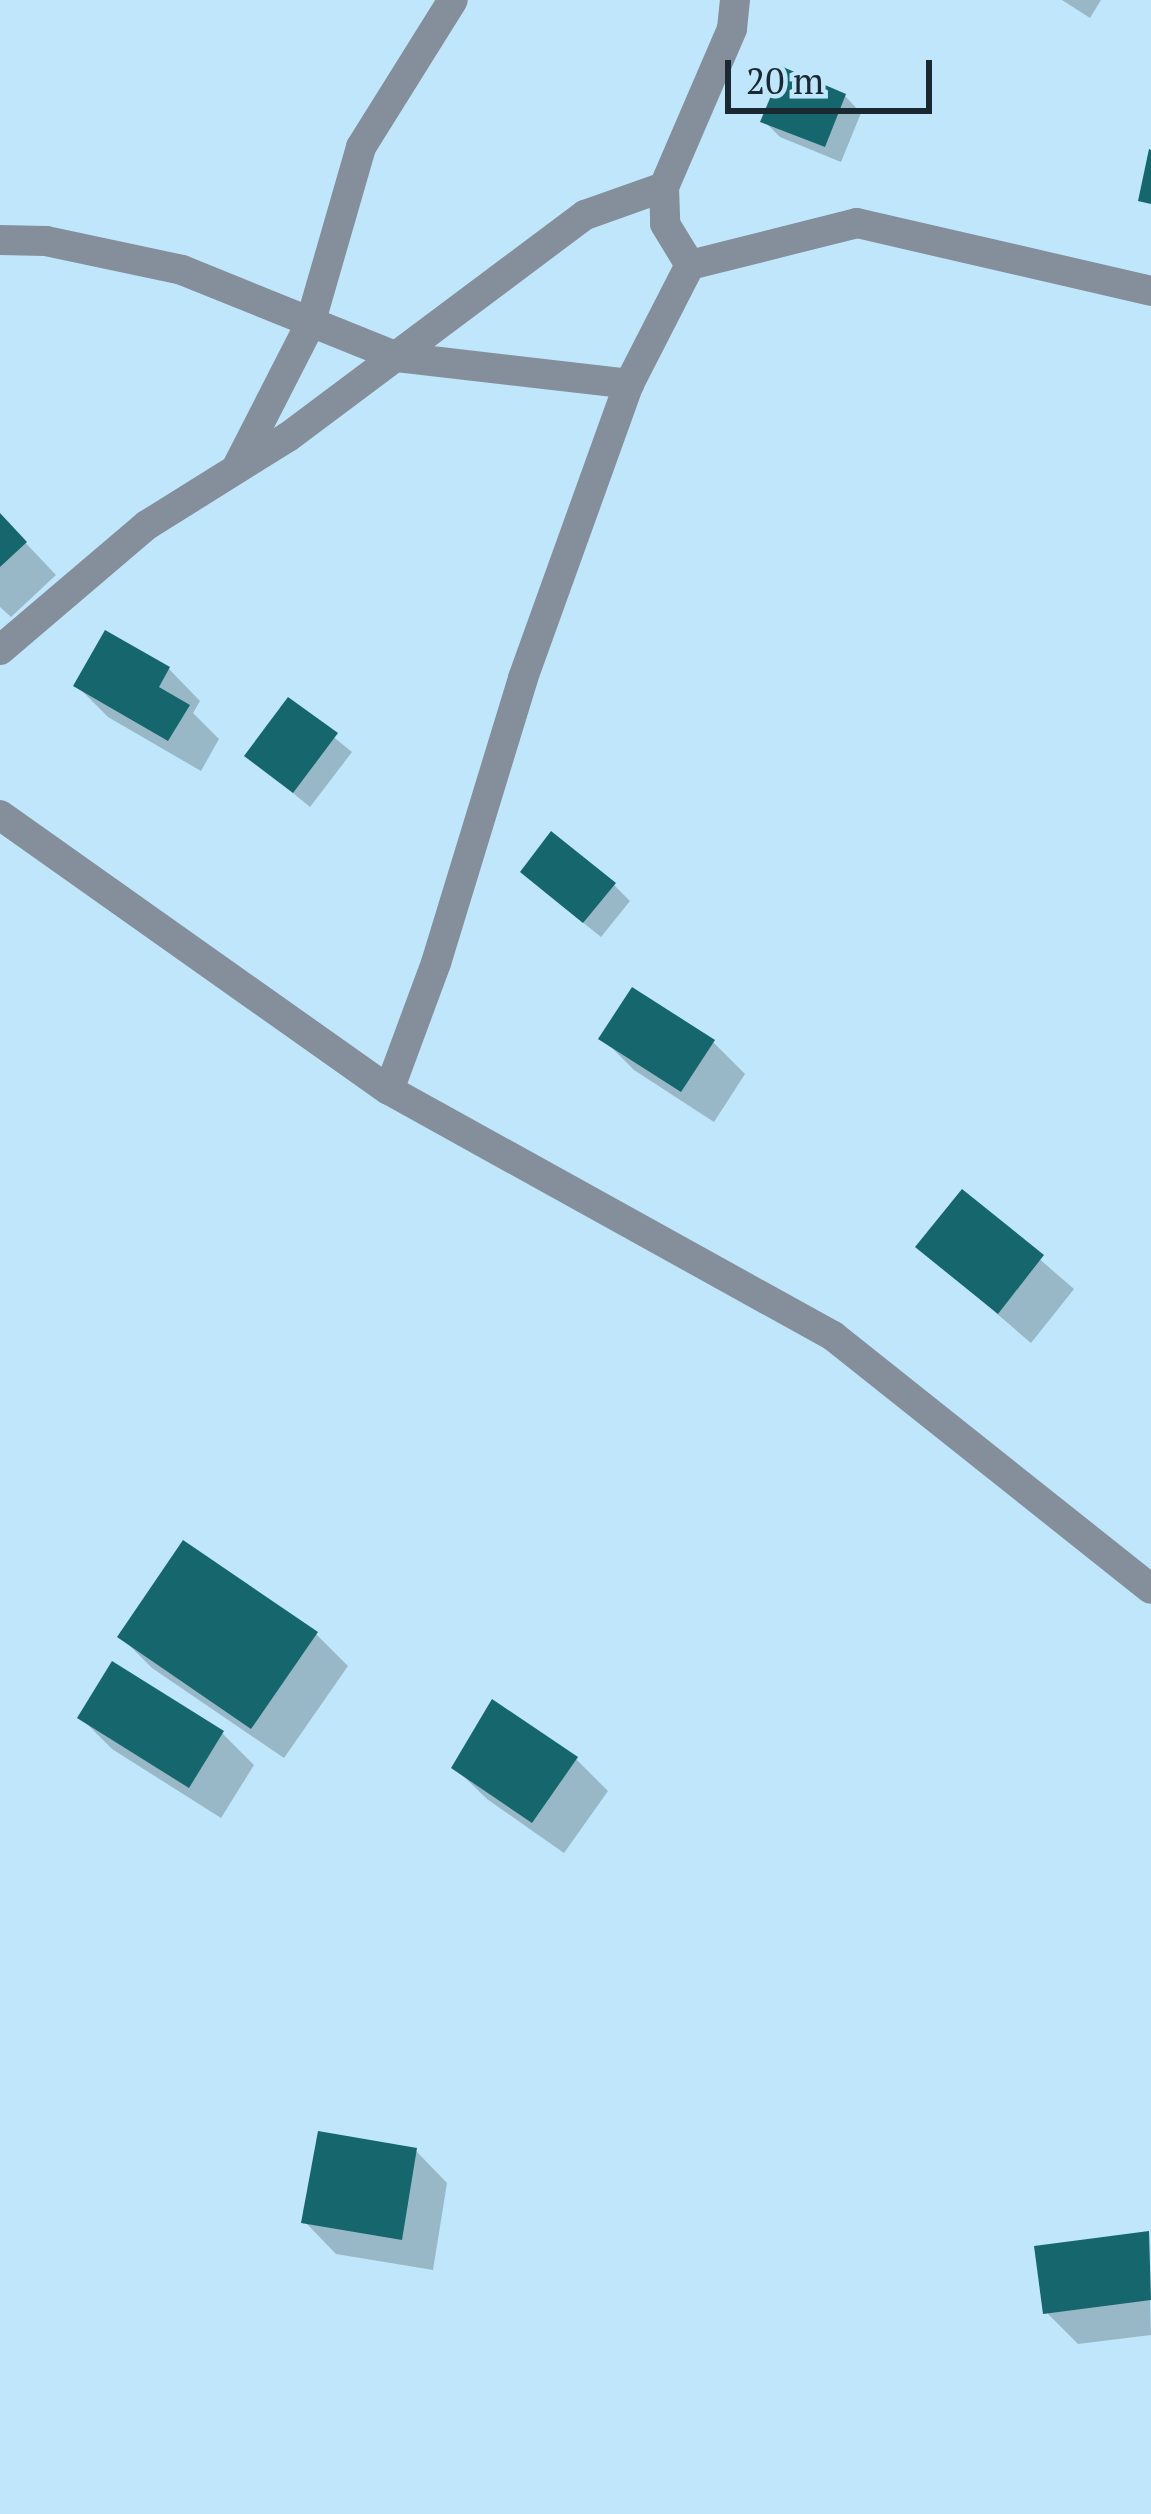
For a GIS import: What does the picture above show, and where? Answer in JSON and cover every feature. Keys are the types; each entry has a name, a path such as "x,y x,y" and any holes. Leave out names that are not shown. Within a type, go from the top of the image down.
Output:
{"street":[{"path":"237,468 310,324 361,147 453,0"},
{"path":"690,266 665,224 664,187 732,29 735,0"},
{"path":"0,650 147,524 397,357 585,215 664,187"},
{"path":"389,1090 436,962 523,678 629,384 690,266 857,223 1151,291"},
{"path":"0,240 46,241 182,270 397,357 629,384"},
{"path":"0,815 389,1090 833,1336 1151,1589"}],"building":[{"path":"783,67 846,94 825,147 760,122"},
{"path":"1151,150 1151,204 1138,201"},
{"path":"0,513 27,542 0,567"},
{"path":"105,630 170,667 159,687 190,705 168,741 73,686"},
{"path":"288,697 338,733 293,793 244,756"},
{"path":"551,831 616,883 583,923 520,872"},
{"path":"632,987 715,1040 681,1092 598,1039"},
{"path":"962,1189 1044,1255 998,1314 915,1247"},
{"path":"183,1540 318,1632 251,1729 117,1637"},
{"path":"112,1661 224,1731 189,1788 77,1718"},
{"path":"492,1699 578,1757 532,1823 451,1768"},
{"path":"318,2131 417,2148 402,2240 301,2223"},
{"path":"1149,2231 1151,2300 1043,2314 1034,2246"}]}
